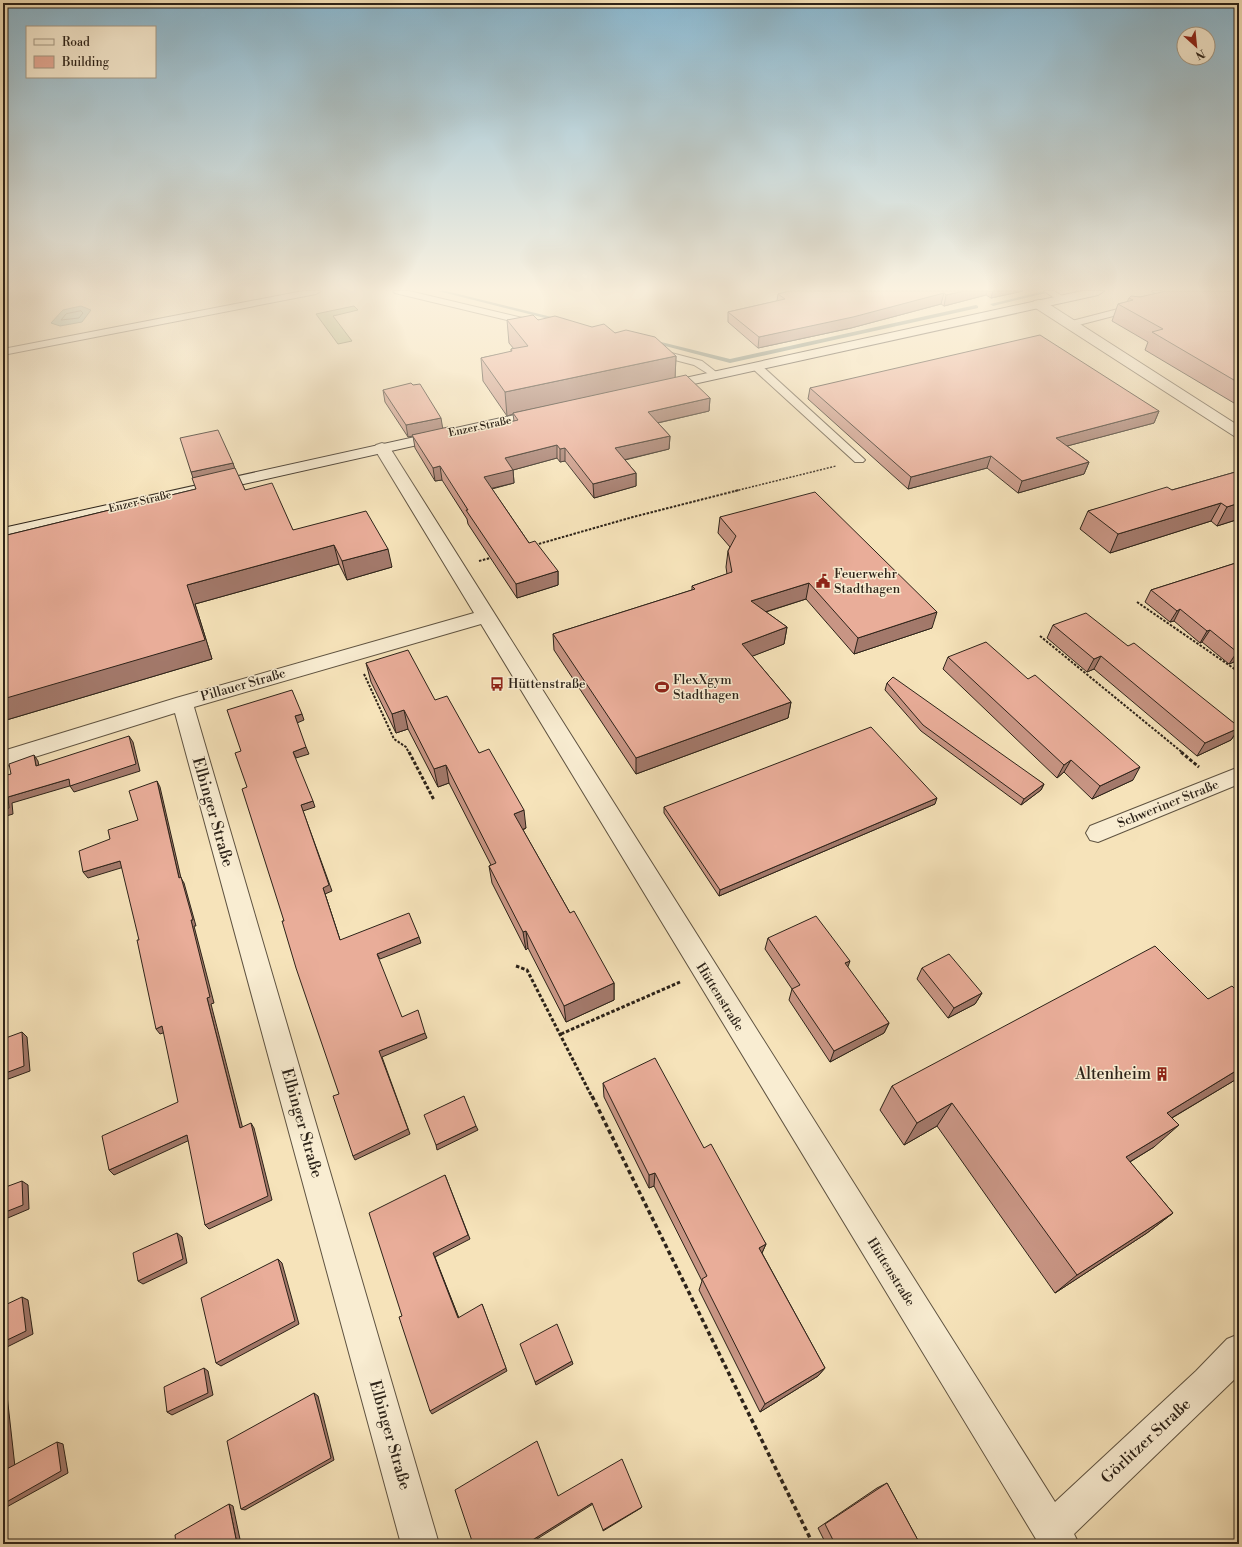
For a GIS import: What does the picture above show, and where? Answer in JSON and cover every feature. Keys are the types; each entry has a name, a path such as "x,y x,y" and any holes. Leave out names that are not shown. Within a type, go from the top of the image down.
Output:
{"street":[{"path":"649,389 770,363"},
{"path":"1131,363 1239,433"},
{"name":"Enzer Straße","path":"3,533 558,409"},
{"name":"Hüttenstraße","path":"382,448 704,971 1056,1537"},
{"name":"Pillauer Straße","path":"3,759 183,703 485,616"},
{"name":"Elbinger Straße","path":"183,703 420,1544"},
{"name":"Schweriner Straße","path":"1098,833 1229,779"},
{"name":"Görlitzer Straße","path":"1056,1537 1239,1351"}],"lane":[{"path":"698,363 715,375"},
{"path":"757,366 859,460"}],"path":[{"path":"531,546 633,517 859,460"},
{"path":"456,568 501,555"},
{"path":"1137,602 1239,672"},
{"path":"1040,636 1229,779"},
{"path":"354,654 394,739 406,747 434,800"},
{"path":"516,966 527,970 561,1034 813,1544"},
{"path":"561,1034 704,971"}],"building":[{"path":"485,363 642,363 505,392"},
{"path":"918,363 1084,363 1159,411 1056,438 1089,462 1022,481 991,456 911,477 810,388"},
{"path":"1205,363 1239,363 1239,383"},
{"path":"686,375 710,398 648,412 670,436 615,448 636,473 593,484 565,448 560,449 557,445 505,458 513,470 484,477 529,543 535,541 558,571 516,584 466,510 468,510 440,466 433,468 412,435 448,427 452,433 456,435 518,420 513,413"},
{"path":"411,383 413,385 420,384 441,418 406,425 383,390"},
{"path":"218,430 233,463 191,472 180,438"},
{"path":"235,468 245,490 272,483 293,530 366,511 388,549 342,561 334,545 187,585 205,640 3,699 3,536 196,489 192,478"},
{"path":"1239,471 1239,503 1227,507 1221,503 1118,534 1088,511 1167,487 1172,490"},
{"path":"815,492 937,612 858,638 809,583 751,601 787,627 742,644 791,702 636,758 553,634 695,589 692,586 732,572 728,551 736,536 720,517"},
{"path":"1239,562 1239,651 1237,652 1210,630 1207,631 1180,609 1177,611 1151,590"},
{"path":"1086,613 1128,646 1134,643 1239,728 1205,743 1101,656 1094,659 1053,625"},
{"path":"986,642 1028,679 1035,675 1140,767 1100,786 1071,760 1064,765 948,657"},
{"path":"408,650 435,700 447,696 479,753 489,749 524,810 514,814 570,913 574,911 614,983 564,1006 526,931 523,932 489,866 496,863 446,765 434,769 404,710 392,714 366,663"},
{"path":"893,677 1044,784 1024,799 923,725 887,683"},
{"path":"292,690 302,714 295,716 306,747 293,752 313,801 301,805 329,885 323,888 340,940 409,913 419,937 377,954 402,1017 418,1010 425,1033 379,1051 408,1129 353,1156 333,1096 339,1094 296,968 282,921 284,921 242,789 247,787 235,753 241,751 227,710"},
{"path":"871,727 937,798 720,890 664,807"},
{"path":"129,736 136,764 70,786 69,779 8,797 9,808 3,810 3,776 11,774 9,764 34,755 36,766"},
{"path":"157,781 179,878 181,877 193,920 191,920 210,997 207,998 240,1128 251,1123 268,1196 205,1225 187,1135 109,1170 102,1136 178,1102 162,1026 156,1029 137,940 139,940 120,861 83,872 79,851 110,839 108,830 138,820 129,791"},
{"path":"816,916 850,961 845,963 889,1023 834,1051 792,989 800,985 768,938"},
{"path":"1155,946 1208,999 1232,986 1239,993 1239,1026 1235,1028 1239,1032 1239,1069 1167,1113 1179,1125 1126,1157 1173,1213 1077,1275 952,1103 917,1123 892,1086"},
{"path":"949,954 982,993 954,1008 922,968"},
{"path":"22,1032 24,1066 3,1074 3,1039"},
{"path":"655,1058 704,1148 711,1144 766,1244 759,1248 825,1368 765,1404 702,1279 707,1276 655,1173 649,1175 603,1083"},
{"path":"464,1096 476,1126 436,1145 424,1115"},
{"path":"445,1175 468,1235 433,1253 458,1318 482,1304 506,1368 430,1411 399,1317 402,1316 369,1213"},
{"path":"22,1181 23,1205 3,1213 3,1188"},
{"path":"177,1233 183,1259 138,1281 133,1253"},
{"path":"278,1259 295,1321 216,1363 201,1298"},
{"path":"22,1297 26,1331 3,1342 3,1306"},
{"path":"557,1324 572,1361 535,1382 520,1344"},
{"path":"204,1368 208,1393 167,1412 164,1387"},
{"path":"314,1393 331,1458 241,1509 227,1441"},
{"path":"3,1423 7,1465 3,1467"},
{"path":"537,1441 558,1496 622,1459 642,1507 603,1530 592,1503 526,1544 473,1544 455,1490"},
{"path":"57,1442 61,1471 3,1504 3,1471"},
{"path":"887,1483 920,1544 835,1544 825,1524"},
{"path":"229,1504 237,1544 176,1544 175,1535"}],"place":[{"name":"Feuerwehr Stadthagen","path":"823,581"},
{"name":"Hüttenstraße","path":"497,684"},
{"name":"FlexXgym Stadthagen","path":"662,687"},
{"name":"Altenheim","path":"1162,1074"}]}
